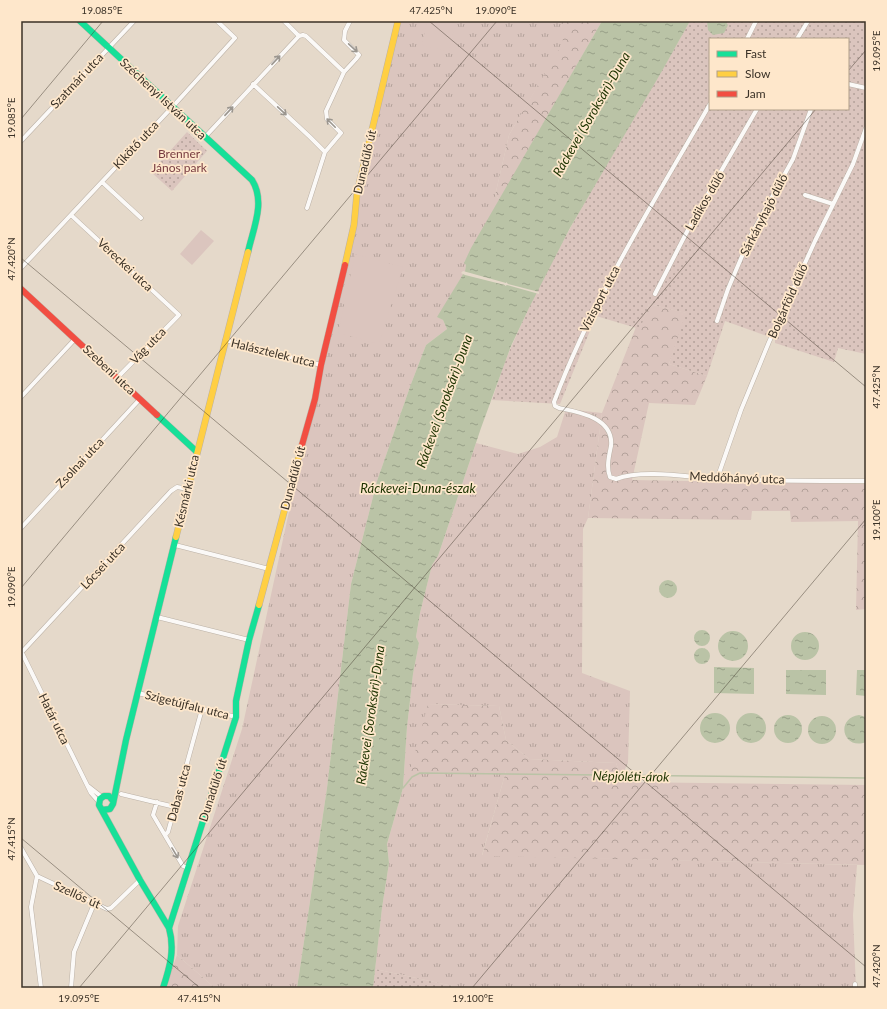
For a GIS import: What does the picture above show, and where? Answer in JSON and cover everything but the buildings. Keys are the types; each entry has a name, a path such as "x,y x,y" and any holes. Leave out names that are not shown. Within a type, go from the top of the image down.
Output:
{"street":[{"name":"Széchenyi István utca","path":"80,21 253,181 259,196"},
{"name":"Szatmári utca","path":"21,141 134,21"},
{"name":"Kikötő utca","path":"21,268 235,38 217,21"},
{"path":"284,21 289,23 299,36"},
{"path":"307,208 325,152 341,133 327,119 326,111 344,72 359,55 344,40 345,31 350,21"},
{"name":"Dunadűlő út","path":"169,928 236,717 236,701 249,640 270,569 315,399 354,225 357,194 398,21"},
{"path":"748,38 756,21"},
{"path":"798,38 808,21"},
{"path":"205,137 299,36 306,36 344,72"},
{"path":"253,84 325,152"},
{"path":"849,84 866,88"},
{"name":"Vízisport utca","path":"610,476 608,471 611,437 605,426 596,418 559,408 554,402 593,311 625,251 709,106"},
{"name":"Ladikos dűlő","path":"655,294 694,218 756,110"},
{"name":"Sárkányhajó dűlő","path":"717,321 728,289 751,235 793,159 811,110"},
{"name":"Bolgárföld dűlő","path":"717,479 741,410 769,342 833,204 854,164 866,128"},
{"path":"102,182 141,218"},
{"path":"805,195 833,204"},
{"name":"Késmárki utca","path":"113,801 174,545 259,207 259,196"},
{"name":"Vereckei utca","path":"71,215 179,314"},
{"name":"Szebeni utca","path":"21,289 197,452"},
{"name":"Vág utca","path":"117,378 179,314"},
{"path":"21,397 75,340"},
{"name":"Halásztelek utca","path":"225,340 322,365"},
{"name":"Zsolnai utca","path":"21,528 140,399"},
{"name":"Meddőhányó utca","path":"610,476 616,479 625,476 660,475 717,479 866,481"},
{"name":"Lőcsei utca","path":"21,653 171,491 177,488 188,489"},
{"path":"174,545 270,569"},
{"path":"157,617 249,640"},
{"name":"Határ utca","path":"21,653 91,793 102,798"},
{"name":"Szigetújfalu utca","path":"138,692 236,717"},
{"name":"Dabas utca","path":"188,868 184,866 165,835 168,832 202,709"},
{"path":"116,787 102,798 100,807 140,880 169,928 173,945 172,956 163,988"},
{"path":"121,794 175,807"},
{"path":"102,798 111,798 113,801 110,809 109,820 111,826"},
{"path":"157,802 153,815 165,835"},
{"path":"102,810 110,809"},
{"path":"21,848 37,876 31,907 41,988"},
{"name":"Szellős út","path":"37,876 107,909 111,908 140,880"},
{"path":"71,988 74,952 94,904"}],"green space":[{"path":"395,21 561,21 564,42 509,135 495,196 500,199 464,263 466,265 465,271 438,317 443,320 447,329 426,345 377,481 351,584 327,788 297,988 215,988 177,955 178,926 242,729"},
{"path":"427,21 456,21 449,52 422,45"},
{"path":"561,21 602,21 500,199 495,196 509,135 563,42"},
{"path":"690,21 866,21 866,354 838,348 834,362 775,343 775,339 725,321 707,376 669,364 686,313 649,304 640,329 596,316 560,404 492,400 512,345 531,303 597,181"},
{"name":"Brenner János park","path":"187,132 207,151 172,191 151,172"},
{"path":"201,230 214,241 192,265 180,254"},
{"path":"355,254 403,267 379,344 338,333"},
{"path":"649,304 687,313 669,364 707,376 695,405 649,403 632,480 866,484 866,609 856,610 858,521 791,522 790,511 752,511 751,520 588,518 602,413 636,327 640,328"},
{"path":"566,409 602,413 588,518 583,529 582,673 630,691 628,763 621,777 616,763 529,759 506,740 499,706 428,704 506,771 482,855 857,865 853,915 856,988 462,988 375,969 389,863 387,844 403,788 407,727 413,674 419,643 416,637 420,613 432,565 438,556 476,443 518,454 540,447 557,437"},
{"path":"428,704 499,706 506,740 529,759 616,763 623,782 866,785 866,865 482,856 506,771 410,771"},
{"path":"177,955 215,988 165,988"},
{"path":"375,969 462,988 373,988"}],"water":[{"name":"Ráckevei-Duna-észak","path":"602,21 690,21 570,228 529,308 511,346 481,428 438,556 432,565 420,613 416,637 419,643 413,674 407,727 403,788 387,844 389,863 382,908 373,988 297,988 327,788 351,584 377,481 426,345 447,329 443,320 437,317 465,271 466,265 464,263 471,248"},
{"path":"707,21 725,21 728,25 724,33 713,35 708,30"},
{"path":"664,580 672,580 677,585 675,596 672,598 664,598 659,593 659,585"},
{"path":"702,630 709,635 710,638 705,645 702,646 695,641 694,638 699,631"},
{"path":"733,631 744,635 748,646 744,657 733,661 722,657 718,646 722,635"},
{"path":"805,632 815,636 819,646 815,656 805,660 795,656 791,646 795,636"},
{"path":"702,648 709,653 710,656 705,663 702,664 695,659 694,656 699,649"},
{"path":"714,667 754,668 754,694 714,693"},
{"path":"786,670 826,670 826,695 786,694"},
{"path":"857,670 866,670 866,696 856,695"},
{"path":"715,713 721,714 729,722 729,734 721,742 715,743 709,742 701,734 700,728 701,722 709,714"},
{"path":"751,713 762,717 766,728 762,739 751,743 740,739 736,728 740,717"},
{"path":"788,715 798,719 802,729 798,739 788,743 778,739 774,729 778,719"},
{"path":"859,715 866,717 866,742 858,744 852,742 848,738 844,728 846,722"},
{"path":"822,716 832,720 836,730 832,740 822,744 812,740 808,730 812,720"}],"pier":[{"path":"463,271 506,282 508,284 539,292 539,294 465,275 461,273"}],"waterway":[{"name":"Népjóléti-árok","path":"403,788 412,777 420,773 866,778"}],"traffic: fast":[{"path":"80,21 252,180 256,188 258,206 248,252"},
{"path":"157,415 197,452"},
{"path":"102,810 110,809 113,804 126,740 176,537"},
{"path":"169,928 236,717 236,701 249,640 259,605"},
{"path":"113,801 109,796 104,796 100,799 99,805 140,880 169,928 172,951 168,973 163,988"}],"traffic: slow":[{"path":"345,265 354,225 357,193 398,21"},
{"path":"176,537 248,252"},
{"path":"259,605 302,445"}],"traffic: jam":[{"path":"302,445 315,399 321,365 345,265"},
{"path":"21,289 157,415"}],"water label":[{"name":"Ráckevei (Soroksári)-Duna","path":"591,114"},
{"name":"Ráckevei (Soroksári)-Duna","path":"444,401"},
{"name":"Ráckevei (Soroksári)-Duna","path":"370,715"}]}
